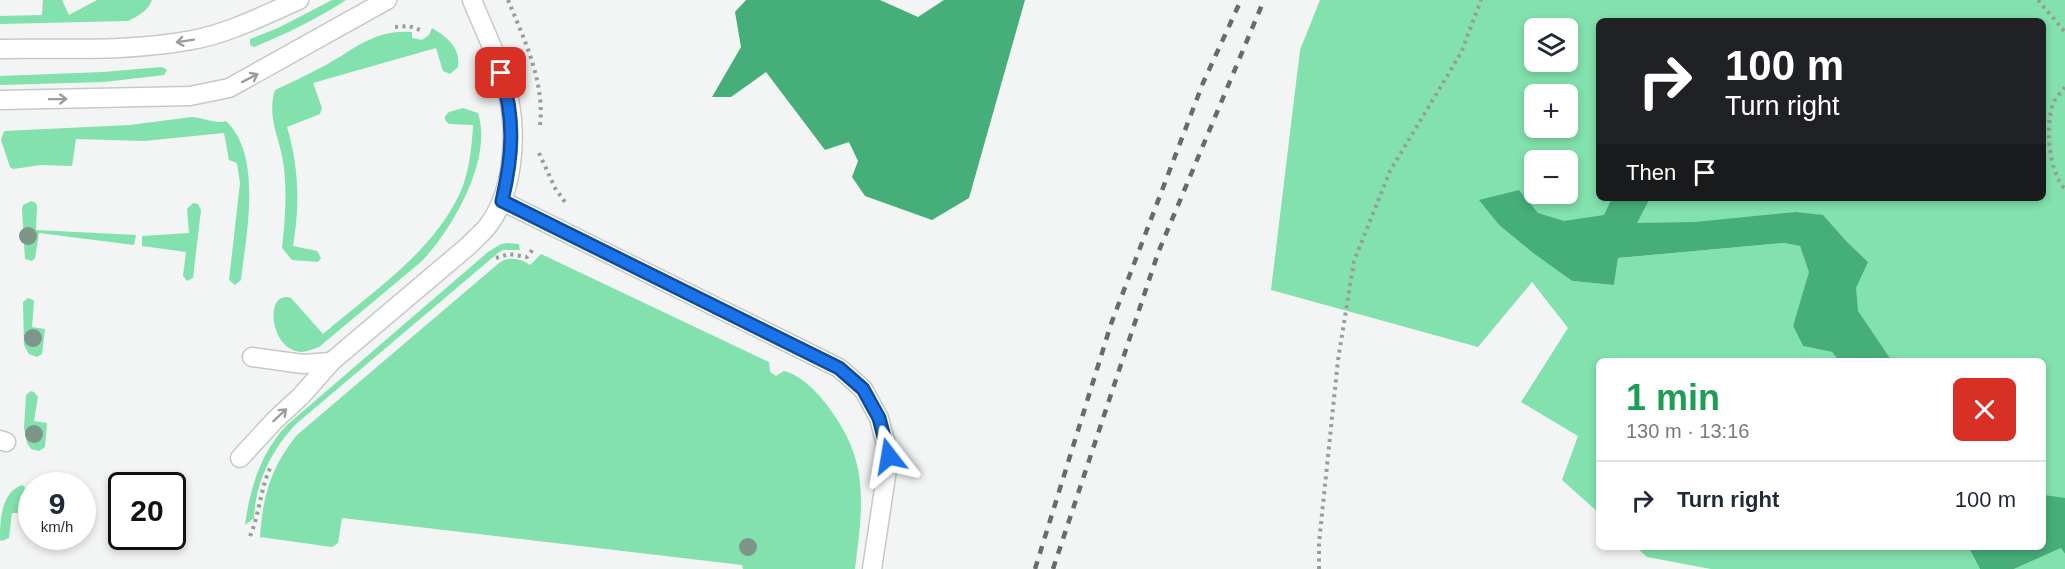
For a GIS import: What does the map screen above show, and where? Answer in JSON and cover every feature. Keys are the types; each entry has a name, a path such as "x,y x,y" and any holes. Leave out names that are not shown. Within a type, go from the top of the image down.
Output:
{"lane":[{"path":"0,50 148,47 194,40 229,31 299,0"},
{"path":"0,100 190,96 229,88 387,0"},
{"path":"240,458 331,362 467,247 487,227 502,201 510,170 512,127 509,98 472,0"},
{"path":"502,201 839,368 863,389 879,418 889,456 872,569"},
{"path":"252,357 303,364 331,362"}],"path":[{"path":"1319,569 1319,543 1338,360 1354,261 1390,171 1461,53 1481,0"},
{"path":"2038,0 2065,32"},
{"path":"2065,87 2053,103 2049,152 2060,184 2065,189"},
{"path":"495,259 509,254 527,257 533,249"},
{"path":"250,536 258,519 262,489 272,463"}],"shaded area":[{"path":"43,0 62,0 69,15 97,0 152,0 145,10 128,21 0,24 0,16 42,15"},
{"path":"332,0 346,0 290,31 254,47 250,45 250,39 278,28"},
{"path":"746,0 880,0 918,17 944,0 1025,0 969,198 932,220 865,196 852,177 858,161 849,142 825,150 766,72 731,97 712,97 741,47 735,12"},
{"path":"1320,0 2065,0 2065,514 2046,524 2046,358 1890,358 1876,338 1859,332 1820,225 1605,238 1480,200 1499,225 1572,281 1614,285 1618,258 1784,243 1800,246 1810,272 1793,326 1803,346 1832,352 1837,358 1596,358 1596,510 1562,480 1578,436 1521,402 1568,328 1532,282 1478,347 1271,290 1300,50"},
{"path":"432,28 448,39 457,54 458,67 450,74 443,71 436,48 313,83 322,108 320,114 287,127 294,157 297,186 297,216 293,246 317,251 321,258 318,262 292,260 282,248 285,188 284,168 273,120 275,90 376,37 412,32 412,38 422,40 429,35"},
{"path":"162,67 167,70 164,75 104,82 0,85 0,76"},
{"path":"463,108 478,113 481,131 480,151 467,192 434,247 422,261 319,347 303,352 290,349 277,332 274,311 277,302 282,298 291,298 323,334 417,253 448,215 466,177 473,125 449,124 445,116 449,112"},
{"path":"192,117 226,121 237,136 245,154 248,175 248,219 241,280 235,285 229,280 240,183 237,163 229,160 224,133 144,141 76,139 72,166 41,165 13,169 10,167 1,140 4,131 130,125"},
{"path":"1519,190 1524,196 1524,204 1531,204 1538,213 1564,221 1604,215 1611,201 1648,201 1637,223 1695,222 1796,212 1823,215 1868,262 1856,288 1858,311 1890,358 1837,358 1832,352 1803,346 1793,326 1809,272 1800,246 1784,243 1618,258 1614,285 1572,281 1499,225 1479,200"},
{"path":"31,201 36,203 37,207 36,230 136,235 134,245 39,233 35,258 32,261 25,259 22,209 23,205"},
{"path":"193,203 198,204 201,210 193,278 187,281 183,276 186,252 142,246 142,236 189,233 187,209"},
{"path":"501,244 519,244 520,250 503,250 498,253 296,424 279,445 266,467 258,491 254,518 245,525 258,471 270,447 287,425 488,252"},
{"path":"541,254 769,362 770,372 776,376 784,371 790,373 813,390 841,425 857,464 861,503 855,569 743,569 742,565 342,518 338,543 332,547 260,537 263,508 270,482 281,459 297,435 499,263 507,259 515,259 530,265"},
{"path":"28,298 34,302 32,327 45,329 42,354 37,357 29,354 24,345 23,302"},
{"path":"31,391 38,397 34,421 47,423 45,447 39,451 31,449 27,443 24,428 26,395"},
{"path":"18,487 18,513 12,513 9,538 2,541 0,540 0,524 3,508"},
{"path":"2046,495 2065,498 2065,554 2061,548 2014,569 1980,569 1970,550 2046,550"},
{"path":"2061,548 2065,554 2065,569 2014,569"},
{"path":"1639,550 1970,550 1980,569 1711,569 1647,557"}],"railway":[{"path":"1035,569 1111,324 1203,83 1241,0"},
{"path":"1053,569 1158,253 1264,0"}],"route":[{"path":"501,73 509,98 512,127 510,170 502,201 839,368 863,389 879,418 889,456"}]}
